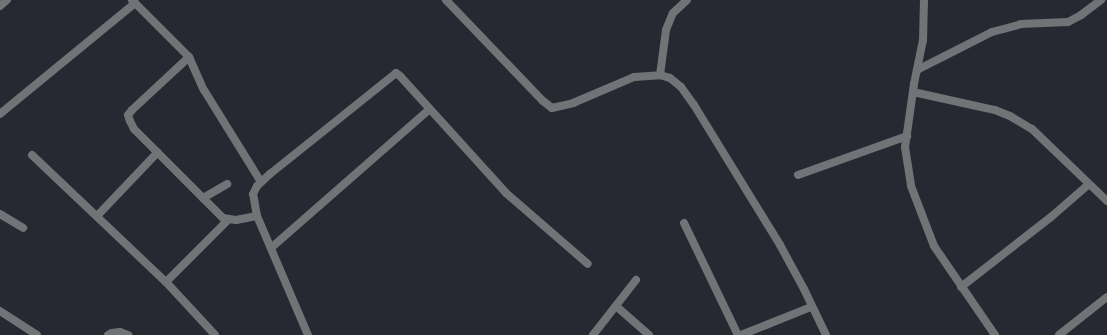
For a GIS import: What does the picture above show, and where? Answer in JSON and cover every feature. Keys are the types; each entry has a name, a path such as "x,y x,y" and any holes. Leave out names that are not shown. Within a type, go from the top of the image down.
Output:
{"street":[{"path":"0,6 7,0"},
{"path":"446,0 544,102 552,108 573,103 634,77 660,75 670,78 681,87 694,105 780,245 804,289 811,307 826,335"},
{"path":"660,75 666,30 673,13 687,0"},
{"path":"924,0 923,40 913,92 905,147 911,186 934,246 995,335"},
{"path":"917,70 992,32 1021,24 1068,22 1081,15 1101,0"},
{"path":"0,114 133,1 189,57 204,90 261,182"},
{"path":"189,57 128,115 134,129 223,218 228,220 257,216"},
{"path":"308,335 257,216 253,194 261,182 396,73 506,193 588,264"},
{"path":"913,92 996,110 1010,116 1032,129 1107,201"},
{"path":"271,248 430,109"},
{"path":"798,176 907,136"},
{"path":"97,216 158,152"},
{"path":"32,155 166,282 215,335"},
{"path":"203,198 227,184"},
{"path":"961,287 1051,217 1089,184"},
{"path":"0,214 23,228"},
{"path":"166,282 228,220"},
{"path":"684,223 739,335 811,307"},
{"path":"593,335 636,280"},
{"path":"1059,335 1107,297"},
{"path":"616,306 649,335"},
{"path":"0,311 37,335"},
{"path":"108,335 120,332 128,335"}]}
